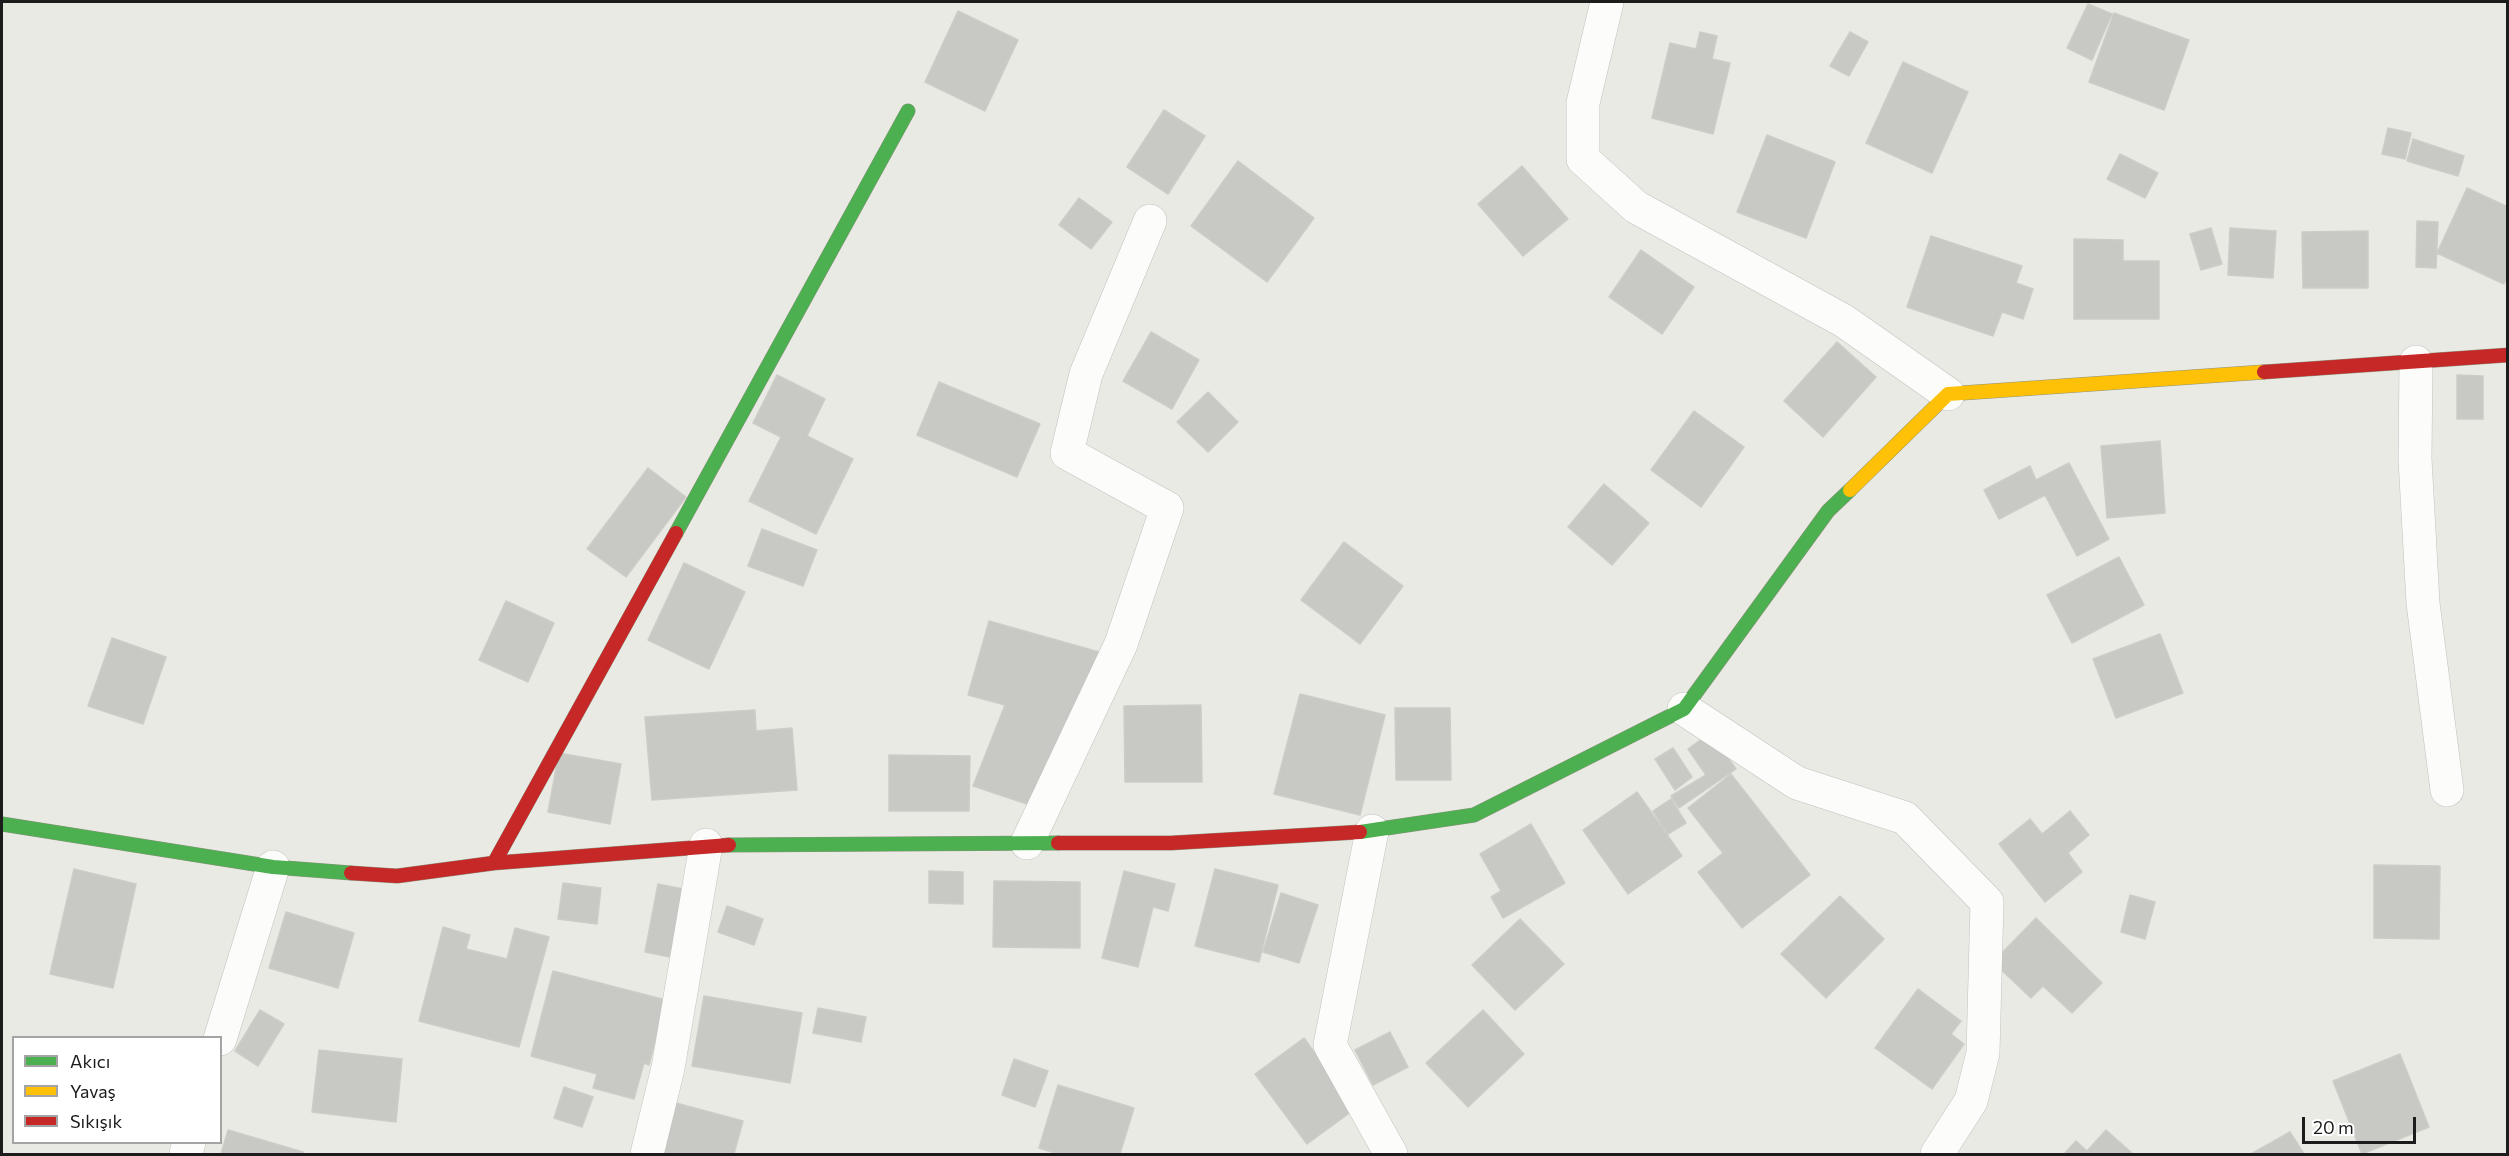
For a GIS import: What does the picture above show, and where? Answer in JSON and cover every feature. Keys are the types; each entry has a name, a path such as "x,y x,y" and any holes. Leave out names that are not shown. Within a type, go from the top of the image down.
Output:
{"street":[{"path":"1607,2 1583,103 1583,159 1636,207 1844,321 1948,394 2508,355"},
{"path":"494,863 908,111"},
{"path":"1027,843 1121,644 1167,508 1067,453 1086,374 1150,221"},
{"path":"2416,362 2415,459 2423,603 2447,790"},
{"path":"2,824 273,867 397,876 494,863 706,845 1171,843 1372,831 1474,815 1684,709 1828,511 1948,394"},
{"path":"1684,709 1797,783 1905,818 1987,902 1983,1053 1971,1101 1937,1155"},
{"path":"1372,831 1330,1045 1391,1155"},
{"path":"647,1155 668,1068 706,845"},
{"path":"221,1036 273,867"}],"building":[{"path":"2088,4 2112,14 2092,60 2067,48"},
{"path":"958,11 1018,40 985,111 925,82"},
{"path":"2114,13 2189,40 2164,110 2089,82"},
{"path":"1700,32 1717,36 1712,59 1730,63 1713,134 1652,118 1670,43 1696,49"},
{"path":"1850,32 1868,42 1849,76 1830,66"},
{"path":"1903,62 1968,92 1932,173 1866,143"},
{"path":"1164,110 1205,136 1168,194 1127,167"},
{"path":"2388,128 2411,133 2405,159 2382,154"},
{"path":"1767,135 1835,162 1806,238 1737,212"},
{"path":"2413,139 2464,156 2458,176 2407,161"},
{"path":"2120,154 2158,173 2145,198 2107,179"},
{"path":"1238,161 1314,218 1267,282 1191,226"},
{"path":"1522,166 1568,219 1523,256 1478,204"},
{"path":"2467,188 2508,207 2508,277 2504,284 2437,253"},
{"path":"1079,198 1112,222 1091,249 1059,225"},
{"path":"2417,221 2438,222 2436,268 2416,267"},
{"path":"2211,228 2222,264 2201,270 2190,234"},
{"path":"2230,228 2276,231 2273,278 2228,275"},
{"path":"2368,231 2368,288 2303,288 2302,232"},
{"path":"1931,236 2022,266 2016,283 2033,289 2023,319 2002,312 1993,336 1907,307"},
{"path":"2074,239 2123,240 2123,261 2159,261 2159,319 2074,319"},
{"path":"1641,250 1694,287 1662,334 1609,297"},
{"path":"1151,332 1199,360 1172,409 1123,381"},
{"path":"1837,342 1876,377 1823,437 1784,401"},
{"path":"777,375 825,399 807,436 853,459 816,534 749,501 781,437 753,423"},
{"path":"2457,375 2483,376 2483,419 2457,419"},
{"path":"939,382 1040,424 1017,477 917,435"},
{"path":"1208,392 1238,422 1208,452 1177,422"},
{"path":"1694,411 1744,447 1701,507 1651,470"},
{"path":"2160,441 2165,513 2107,518 2101,446"},
{"path":"2069,463 2109,539 2077,556 2045,495 1999,519 1984,490 2030,466 2036,480"},
{"path":"648,468 686,497 626,577 587,549"},
{"path":"1604,484 1649,523 1612,565 1568,527"},
{"path":"762,529 817,550 803,586 748,566"},
{"path":"1344,542 1403,586 1360,644 1301,600"},
{"path":"2119,557 2144,605 2072,643 2047,595"},
{"path":"684,563 745,592 709,669 648,640"},
{"path":"506,601 554,623 528,682 479,660"},
{"path":"989,621 1099,652 1078,726 1065,722 1036,807 973,786 1005,705 968,695"},
{"path":"2160,634 2183,693 2116,718 2093,659"},
{"path":"112,638 166,657 143,724 88,706"},
{"path":"1300,694 1385,715 1360,815 1274,794"},
{"path":"1201,705 1202,782 1125,782 1124,706"},
{"path":"1395,708 1450,708 1451,780 1396,780"},
{"path":"755,710 756,731 792,728 797,790 652,800 645,717"},
{"path":"1710,733 1736,769 1679,808 1671,796 1706,775 1688,749"},
{"path":"1673,748 1692,777 1675,790 1655,759"},
{"path":"559,753 621,764 610,824 548,812"},
{"path":"889,755 970,756 969,811 889,811"},
{"path":"1731,774 1810,875 1742,928 1698,872 1723,853 1688,808"},
{"path":"1637,792 1682,856 1628,894 1583,830"},
{"path":"1671,799 1686,823 1668,834 1653,811"},
{"path":"2070,811 2089,835 2068,853 2082,872 2045,902 1999,844 2030,819 2042,834"},
{"path":"1531,824 1565,883 1503,918 1491,897 1501,891 1480,854"},
{"path":"2374,865 2440,866 2439,939 2374,938"},
{"path":"74,869 136,884 113,988 50,974"},
{"path":"1215,869 1278,885 1259,962 1195,946"},
{"path":"929,871 963,872 963,904 929,903"},
{"path":"1124,871 1175,884 1168,911 1153,907 1138,967 1102,958"},
{"path":"994,881 1080,882 1080,948 993,947"},
{"path":"563,883 601,888 597,924 558,919"},
{"path":"658,884 683,889 670,957 645,952"},
{"path":"1281,893 1318,905 1299,963 1263,952"},
{"path":"2130,895 2155,902 2145,939 2121,932"},
{"path":"1840,896 1884,939 1826,998 1781,954"},
{"path":"727,906 763,919 754,945 718,932"},
{"path":"286,912 354,933 338,988 269,968"},
{"path":"2036,918 2102,983 2072,1013 2043,986 2031,998 1993,962"},
{"path":"1520,919 1564,964 1515,1010 1472,965"},
{"path":"443,927 470,935 466,949 507,959 515,928 549,937 519,1047 419,1021"},
{"path":"553,971 666,1000 649,1065 644,1063 634,1099 593,1088 597,1074 531,1056"},
{"path":"1918,989 1961,1021 1951,1034 1964,1044 1932,1089 1875,1048"},
{"path":"704,996 802,1013 790,1083 692,1066"},
{"path":"818,1008 866,1017 861,1042 813,1033"},
{"path":"260,1010 284,1024 258,1066 235,1051"},
{"path":"1483,1010 1524,1054 1468,1107 1426,1063"},
{"path":"1390,1032 1408,1067 1373,1085 1355,1050"},
{"path":"1304,1038 1355,1109 1307,1144 1255,1074"},
{"path":"319,1050 402,1059 396,1122 312,1112"},
{"path":"2400,1054 2429,1127 2362,1154 2333,1081"},
{"path":"1014,1059 1048,1071 1035,1107 1002,1095"},
{"path":"1058,1085 1134,1108 1120,1154 1058,1154 1039,1148"},
{"path":"564,1087 593,1097 582,1127 554,1118"},
{"path":"676,1103 743,1121 734,1154 663,1154"},
{"path":"228,1130 303,1152 303,1154 221,1154"},
{"path":"2106,1130 2133,1154 2064,1154 2076,1141 2087,1151"},
{"path":"2290,1132 2304,1154 2251,1154"}],"traffic: fast":[{"path":"676,533 908,111"},
{"path":"1360,832 1474,815 1684,709 1828,511 1850,490"},
{"path":"2,824 273,867 351,873"},
{"path":"729,845 1058,843"}],"traffic: slow":[{"path":"1850,490 1948,394 2264,372"}],"traffic: jam":[{"path":"2264,372 2508,355"},
{"path":"494,863 676,533"},
{"path":"1058,843 1171,843 1360,832"},
{"path":"351,873 397,876 494,863 729,845"}]}
